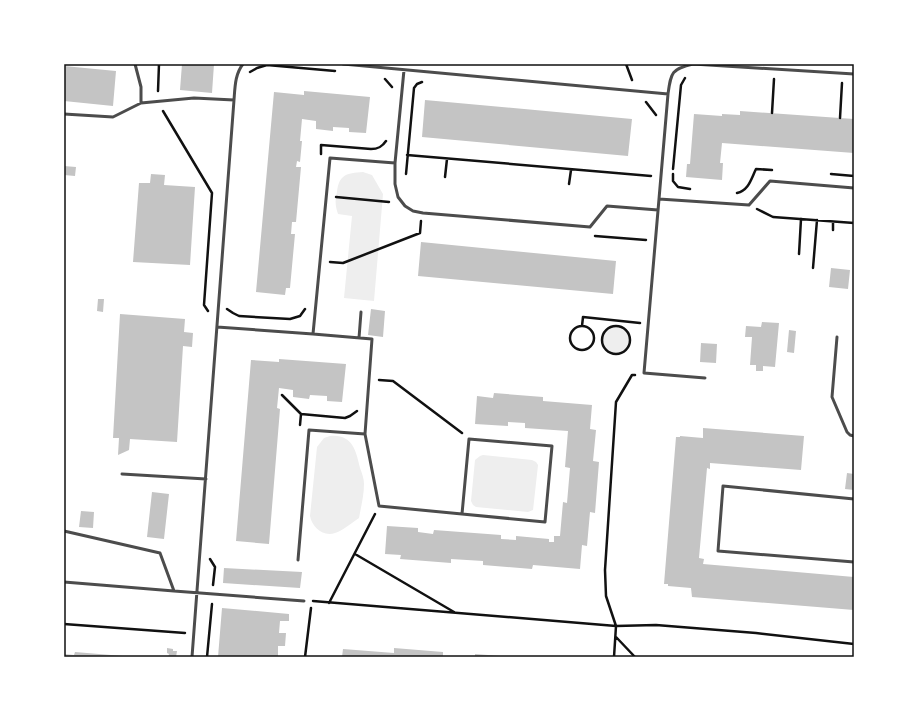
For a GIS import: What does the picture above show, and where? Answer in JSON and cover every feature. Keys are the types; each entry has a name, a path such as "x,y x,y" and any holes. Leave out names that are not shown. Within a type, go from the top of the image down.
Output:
{"lane":[{"path":"135,64 141,87 141,103"},
{"path":"192,657 234,100 236,80 243,64"},
{"path":"343,64 668,94"},
{"path":"705,378 644,373 668,94 671,76 676,70 693,64 854,74"},
{"path":"404,70 395,163 395,184 398,197 409,209 423,214 590,227 607,206 658,210"},
{"path":"64,114 114,117 141,103 194,98 234,100"},
{"path":"313,334 330,158 395,163"},
{"path":"659,199 749,205 770,181 854,188"},
{"path":"359,338 362,312"},
{"path":"217,327 372,339 365,434 379,506 462,514 545,522 552,446 469,439 462,514"},
{"path":"837,337 832,397 847,432 854,436"},
{"path":"298,560 309,430 365,434"},
{"path":"122,474 206,479"},
{"path":"854,499 723,486 718,551 854,562"},
{"path":"64,531 160,552 174,591"},
{"path":"64,582 304,600"}],"path":[{"path":"159,64 157,101 212,193 204,305 217,327"},
{"path":"254,64 257,68"},
{"path":"626,64 636,91"},
{"path":"236,80 243,81 251,71 267,65 336,71"},
{"path":"689,74 683,80 681,85 673,181 681,189 696,190"},
{"path":"772,113 775,76"},
{"path":"381,77 390,83 393,90"},
{"path":"840,118 842,80"},
{"path":"406,178 414,88 417,84 423,81"},
{"path":"643,98 659,118"},
{"path":"320,160 321,145 377,149 387,140"},
{"path":"396,154 654,176"},
{"path":"445,176 447,159"},
{"path":"735,194 743,191 750,184 756,168 779,170"},
{"path":"570,184 571,170"},
{"path":"824,174 854,176"},
{"path":"326,196 391,202 398,197"},
{"path":"749,205 773,217 854,223"},
{"path":"799,254 802,219"},
{"path":"813,268 817,220"},
{"path":"320,261 343,263 420,233 421,221"},
{"path":"833,222 833,230"},
{"path":"225,305 229,311 239,316 290,319 300,316 307,306"},
{"path":"582,326 583,317 648,324"},
{"path":"615,320 615,326"},
{"path":"582,326 591,330 594,338 592,344 586,349 579,350 572,346 569,338 570,334 576,327 582,326"},
{"path":"615,326 625,329 629,336 629,345 624,351 618,354 610,353 602,345 602,339 603,333 606,329 615,326"},
{"path":"594,338 602,339"},
{"path":"614,657 616,626 606,596 604,570 616,402 632,375 644,373"},
{"path":"393,381 469,439"},
{"path":"282,395 301,414 345,418 354,414 358,410"},
{"path":"300,430 301,414"},
{"path":"329,603 379,506"},
{"path":"355,554 456,613"},
{"path":"207,657 215,568 209,558"},
{"path":"304,600 616,626 656,624 854,644"},
{"path":"305,657 312,601"},
{"path":"64,624 194,634"},
{"path":"616,636 634,657"}],"shaded area":[{"path":"363,172 372,175 383,194 374,301 344,298 352,216 338,214 336,208 338,186 342,178 348,174"},
{"path":"616,326 626,330 630,340 626,350 616,354 606,350 602,340 606,330"},
{"path":"330,436 343,438 352,444 357,455 364,484 359,518 335,533 326,534 313,524 310,516 317,447 324,438"},
{"path":"483,455 532,460 536,462 538,465 533,510 528,512 476,507 473,505 471,501 475,460"}],"building":[{"path":"182,64 214,64 212,93 180,90"},
{"path":"64,66 116,71 113,106 64,101"},
{"path":"304,91 370,97 366,133 349,132 349,128 333,127 333,131 316,129 316,121 302,119 300,162 297,161 296,167 301,167 296,222 292,222 291,234 295,234 290,288 286,288 285,295 256,292 274,92 304,95"},
{"path":"425,100 632,119 628,156 422,137"},
{"path":"740,111 854,119 854,153 722,143 720,163 723,163 722,180 686,177 687,164 690,164 694,114 722,116 722,114 740,115"},
{"path":"64,166 76,167 75,176 64,175"},
{"path":"151,174 165,175 164,185 195,187 190,265 133,262 139,183 150,183"},
{"path":"421,242 616,261 613,294 418,276"},
{"path":"831,268 850,270 848,289 829,287"},
{"path":"98,299 104,299 103,312 97,311"},
{"path":"371,309 385,311 383,337 368,335"},
{"path":"120,314 185,319 184,332 193,333 192,347 183,346 177,442 130,439 129,450 118,455 119,438 113,438"},
{"path":"762,322 779,323 775,367 763,366 763,371 756,371 756,365 750,365 752,337 745,337 746,326 761,327"},
{"path":"789,330 796,331 794,353 787,352"},
{"path":"701,343 717,344 716,363 700,362"},
{"path":"279,359 346,364 342,402 327,401 327,396 310,395 309,399 293,397 293,390 279,388 277,408 280,409 269,544 236,541 251,360 279,362"},
{"path":"494,393 543,397 543,401 592,405 590,429 596,430 593,461 599,462 595,513 590,512 587,546 582,545 580,569 533,565 532,569 483,565 483,561 451,559 451,563 400,559 401,555 385,554 387,526 418,528 418,532 433,534 434,530 501,535 501,539 516,540 516,536 549,539 549,542 554,542 554,536 560,536 563,502 567,503 570,468 565,467 568,431 525,428 525,423 508,422 508,426 475,424 477,396 493,398"},
{"path":"703,428 804,436 801,470 710,463 710,469 707,468 699,558 704,559 703,564 854,577 854,610 692,597 691,588 668,586 668,584 664,584 676,437 703,438"},
{"path":"847,473 854,474 854,490 845,489"},
{"path":"152,492 169,494 164,539 147,537"},
{"path":"81,511 94,512 93,528 79,527"},
{"path":"224,568 302,572 300,588 223,583"},
{"path":"222,608 289,614 289,621 280,621 279,633 286,633 285,646 278,646 278,657 218,657"},
{"path":"167,648 177,651 176,657 168,657 169,654 167,653"},
{"path":"394,648 443,652 443,657 342,657 343,649 394,653"},
{"path":"75,652 123,657 64,657 64,654 74,655"},
{"path":"475,654 501,656 501,657 475,657"}]}
